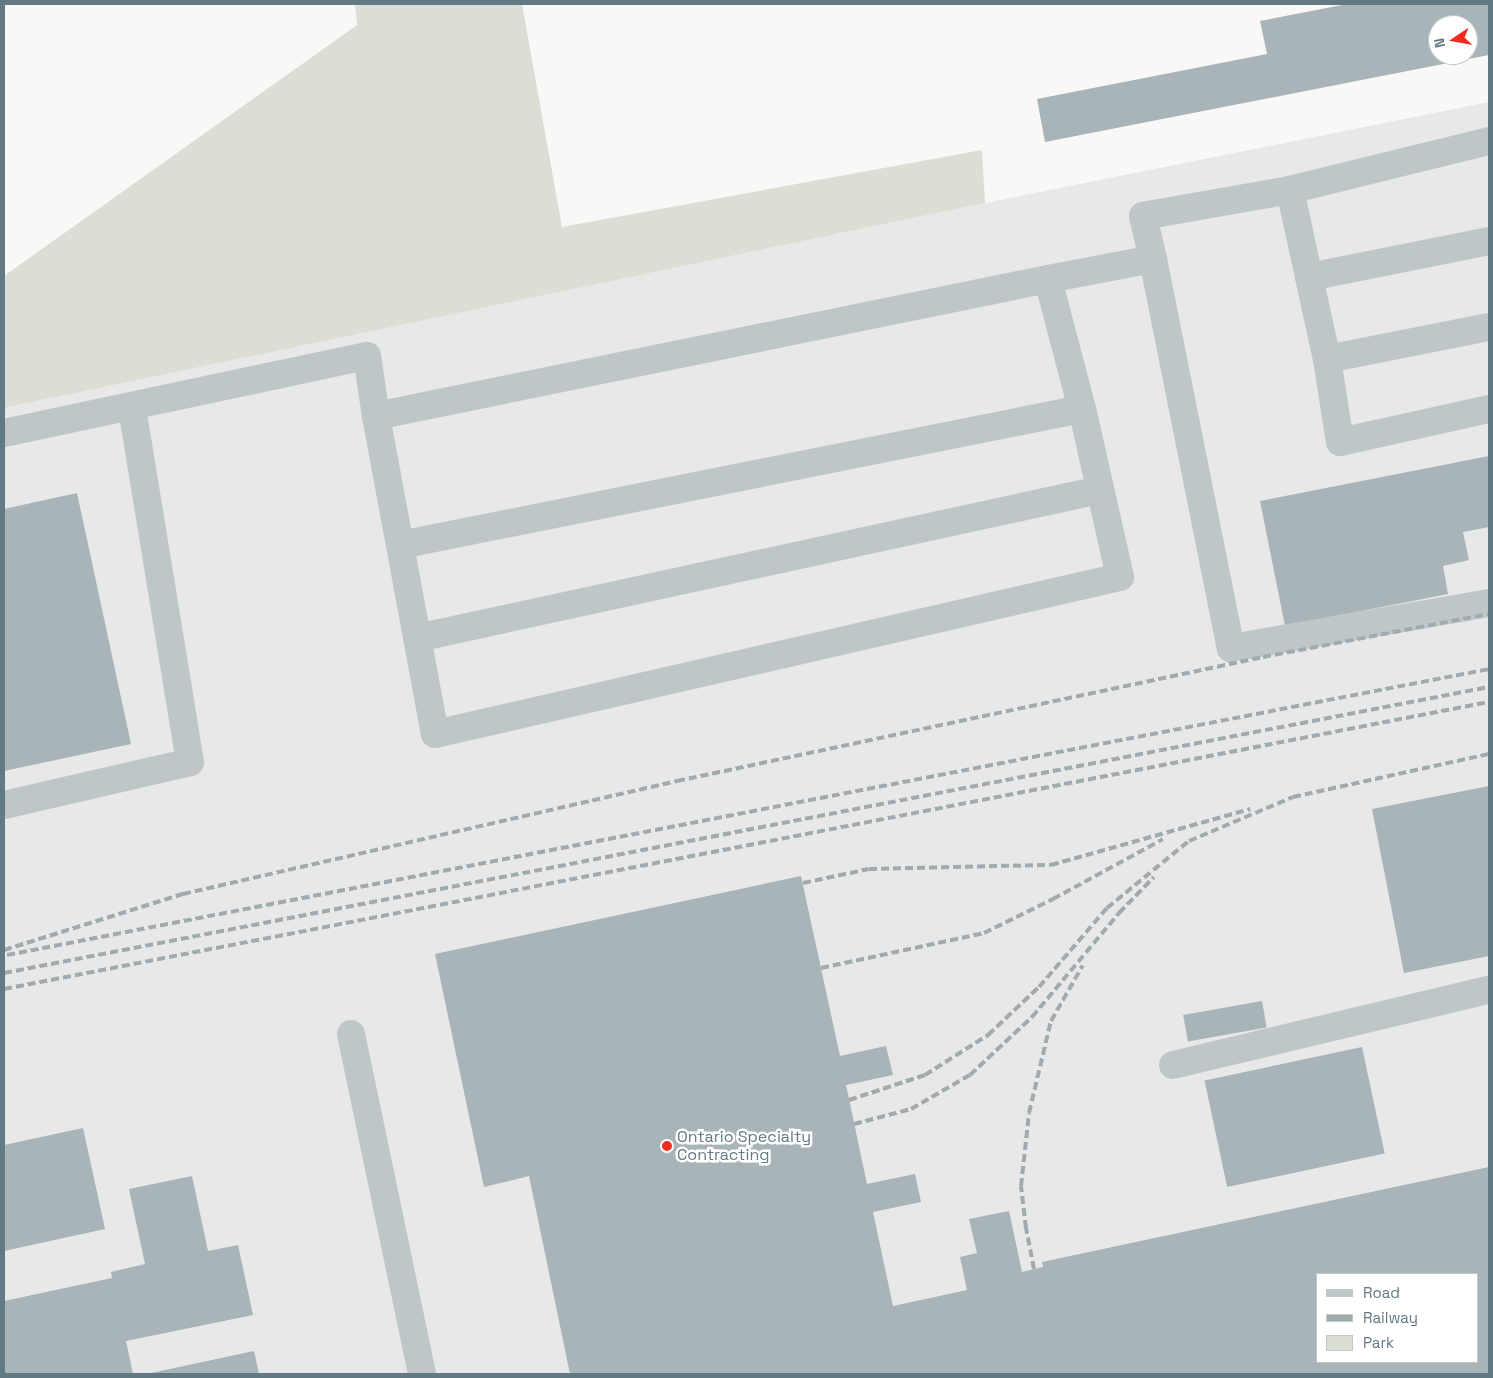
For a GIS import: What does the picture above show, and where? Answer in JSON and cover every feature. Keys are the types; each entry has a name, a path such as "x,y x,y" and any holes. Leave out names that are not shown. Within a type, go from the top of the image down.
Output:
{"lane":[{"path":"1489,141 1290,190 1143,216 1154,259 1231,648 1489,603"},
{"path":"1290,190 1327,359 1340,442 1489,409"},
{"path":"1309,277 1489,241"},
{"path":"376,416 1154,259"},
{"path":"4,434 367,356 376,416 435,734 1120,577 1082,409 1048,279"},
{"path":"1327,359 1489,327"},
{"path":"4,805 190,762 132,407"},
{"path":"400,544 1082,409"},
{"path":"417,638 1100,490"},
{"path":"1173,1065 1489,990"},
{"path":"351,1034 422,1374"}],"shaded area":[{"path":"1489,102 1489,1374 4,1374 4,408 985,203"}],"green space":[{"path":"355,4 522,4 562,227 982,150 985,203 4,408 4,276 357,25"}],"building":[{"path":"1347,4 1489,4 1489,55 1478,57 1478,15 1428,15 1428,65 1438,65 1045,142 1037,99 1267,54 1260,21"},
{"path":"1489,456 1489,527 1463,532 1469,560 1443,566 1448,594 1285,626 1260,501"},
{"path":"77,493 131,744 4,771 4,509"},
{"path":"1489,786 1489,956 1404,973 1372,809"},
{"name":"Ontario Specialty Contracting","path":"801,876 840,1056 886,1046 893,1075 846,1085 867,1184 915,1174 921,1202 873,1212 893,1306 967,1290 960,1257 977,1253 969,1219 1009,1211 1022,1272 1043,1267 1042,1262 1489,1167 1489,1374 570,1374 529,1176 484,1187 435,954"},
{"path":"1262,1001 1267,1028 1188,1041 1183,1015"},
{"path":"1362,1047 1385,1154 1227,1187 1205,1080"},
{"path":"83,1128 105,1229 4,1251 4,1145"},
{"path":"192,1176 208,1251 238,1245 253,1315 126,1341 133,1374 4,1374 4,1301 112,1278 111,1272 145,1264 129,1189"},
{"path":"254,1351 259,1374 151,1374 151,1373"}],"railway":[{"path":"4,950 183,894 677,781 1263,657 1489,614"},
{"path":"7,955 1489,669"},
{"path":"4,973 1489,687"},
{"path":"4,989 1489,702"},
{"path":"849,1100 925,1075 988,1035 1039,987 1107,908 1189,841 1293,797 1489,754"},
{"path":"803,883 869,869 1051,865 1250,809"},
{"path":"821,968 984,933 1053,899 1163,839"},
{"path":"854,1124 911,1109 970,1075 1032,1017 1119,913 1154,877"},
{"path":"1034,1269 1026,1228 1021,1186 1029,1113 1051,1021 1083,965"}],"place":[{"name":"Ontario Specialty Contracting","path":"667,1146"}]}
